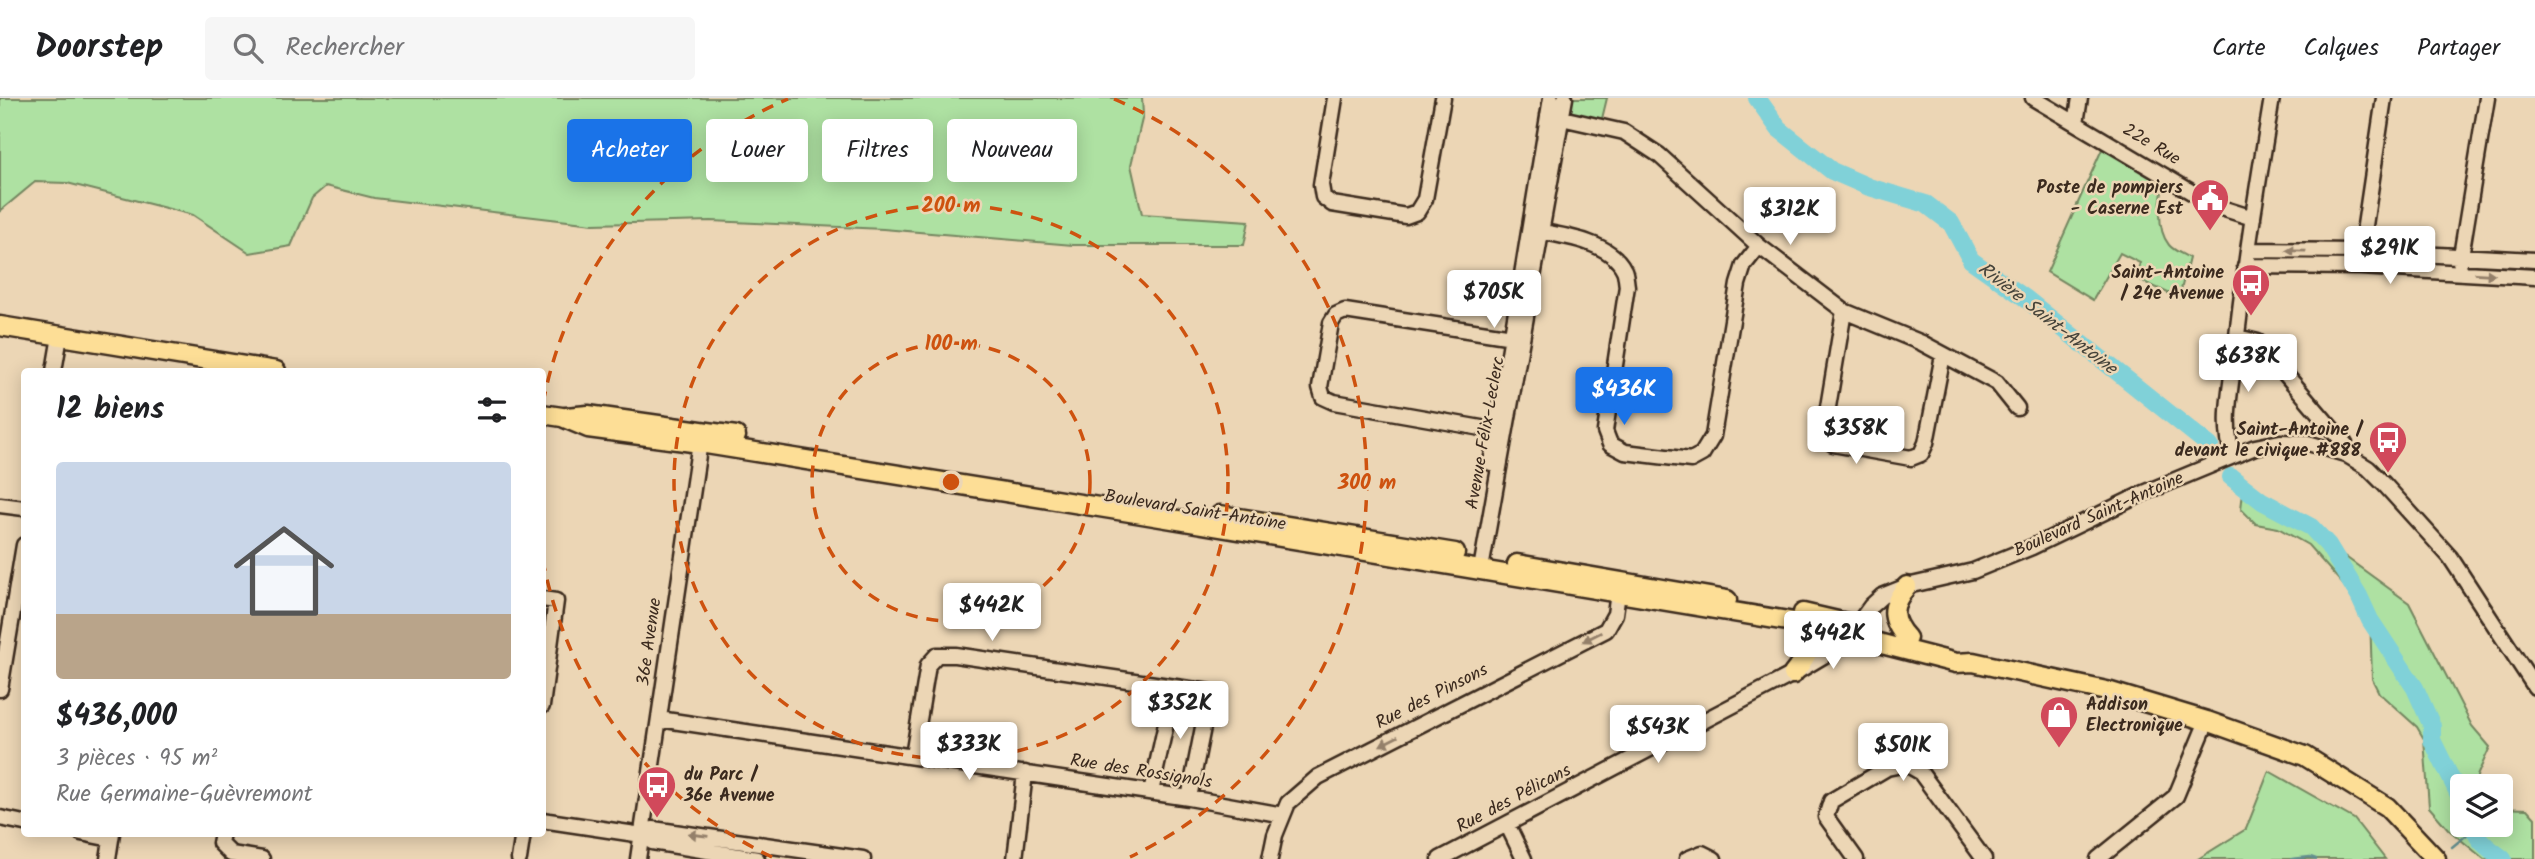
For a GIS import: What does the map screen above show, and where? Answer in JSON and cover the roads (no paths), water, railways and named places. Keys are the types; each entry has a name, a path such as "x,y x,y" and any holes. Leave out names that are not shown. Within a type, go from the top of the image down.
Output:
{"main road":[{"path":"0,326 257,368"},
{"name":"Boulevard Saint-Antoine","path":"546,415 562,417 588,415 701,437 1479,563 1800,623 1853,630"},
{"path":"1907,586 1897,598 1894,611 1897,626 1908,638"},
{"name":"Boulevard Saint-Antoine","path":"1619,588 1827,617 1853,630"},
{"path":"1793,674 1808,654 1811,641 1808,631 1800,623"},
{"path":"1853,630 1908,638 1960,651 1973,662"},
{"path":"1853,630 1956,663 1973,662 2111,692 2207,721 2305,757 2387,807 2436,859"}],"street":[{"path":"1335,98 1321,185 1323,197 1332,204 1406,216 1417,212 1425,199 1443,98"},
{"name":"Avenue Félix-Leclerc","path":"1551,98 1555,116"},
{"name":"Avenue Félix-Leclerc","path":"1479,563 1555,116 1565,98"},
{"name":"22e Rue","path":"2033,98 2215,206 2253,218"},
{"path":"2076,123 2080,98"},
{"path":"2233,456 2228,441 2227,423 2245,266 2272,98"},
{"path":"2360,267 2360,251 2384,98"},
{"path":"2458,273 2487,98"},
{"path":"1555,116 1624,132 1659,155 1759,246 1844,311 1922,343 1997,383 2017,408"},
{"path":"1535,231 1587,241 1607,251 1624,269 1627,286 1605,431 1610,444 1625,452 1690,460 1702,454 1713,436 1738,284 1744,265 1759,246"},
{"path":"2248,250 2360,251 2535,260"},
{"path":"2245,266 2360,267 2535,277"},
{"path":"1844,311 1824,431 1826,438 1833,444 1911,458 1921,454 1926,443 1943,355"},
{"path":"1501,432 1334,402 1323,397 1320,387 1331,323 1336,315 1345,312 1516,337"},
{"path":"55,368 60,336"},
{"path":"2237,337 2258,342 2345,444 2345,454"},
{"name":"36e Avenue","path":"638,859 701,437"},
{"name":"Boulevard Saint-Antoine","path":"1853,630 1882,596 1907,586 1973,571 2032,547 2144,493 2255,447 2280,442 2308,443 2345,454 2368,468 2450,556 2535,687"},
{"path":"0,505 21,508"},
{"path":"0,689 21,579"},
{"name":"Rue des Pinsons","path":"1270,859 1275,835 1288,803 1318,777 1606,630 1615,614 1619,588"},
{"path":"546,651 549,600"},
{"name":"Rue des Pélicans","path":"1440,859 1793,674 1830,652 1853,630"},
{"path":"914,757 928,666 937,656 955,655 1210,692 1189,798"},
{"path":"1151,792 1174,687"},
{"name":"Rue des Rossignols","path":"659,719 1151,792 1283,815"},
{"path":"2098,859 2176,796 2207,721"},
{"path":"1856,859 1826,817 1831,801 1887,768 1906,764 1920,772 1984,859"},
{"path":"1015,859 1025,773"},
{"path":"0,818 21,822"},
{"path":"546,821 642,835 652,842 757,859"},
{"path":"1507,824 1524,859"},
{"path":"642,835 653,829 863,859"},
{"path":"108,859 112,837"},
{"path":"221,837 220,843 231,854 262,859"},
{"path":"519,859 522,837"},
{"path":"1687,859 1702,853 1714,859"}],"waterway":[{"name":"Rivière Saint-Antoine","path":"1757,98 1779,129 1832,171 1869,187 1926,204 1951,223 1971,260 2025,298 2210,446"},
{"name":"Rivière Saint-Antoine","path":"2231,477 2262,501 2311,527 2328,545 2359,596 2370,620 2415,688 2432,726 2432,740 2450,777"},
{"path":"2452,847 2464,837"},
{"name":"Rivière Saint-Antoine","path":"2478,837 2503,859"},
{"path":"2292,859 2316,859"}],"place":[{"name":"Poste de pompiers - Caserne Est","path":"2210,232"},
{"name":"Saint-Antoine / 24e Avenue","path":"2251,317"},
{"name":"Saint-Antoine / devant le civique #888","path":"2388,474"},
{"name":"Addison Electronique","path":"2059,749"},
{"name":"du Parc / 36e Avenue","path":"657,819"}]}
